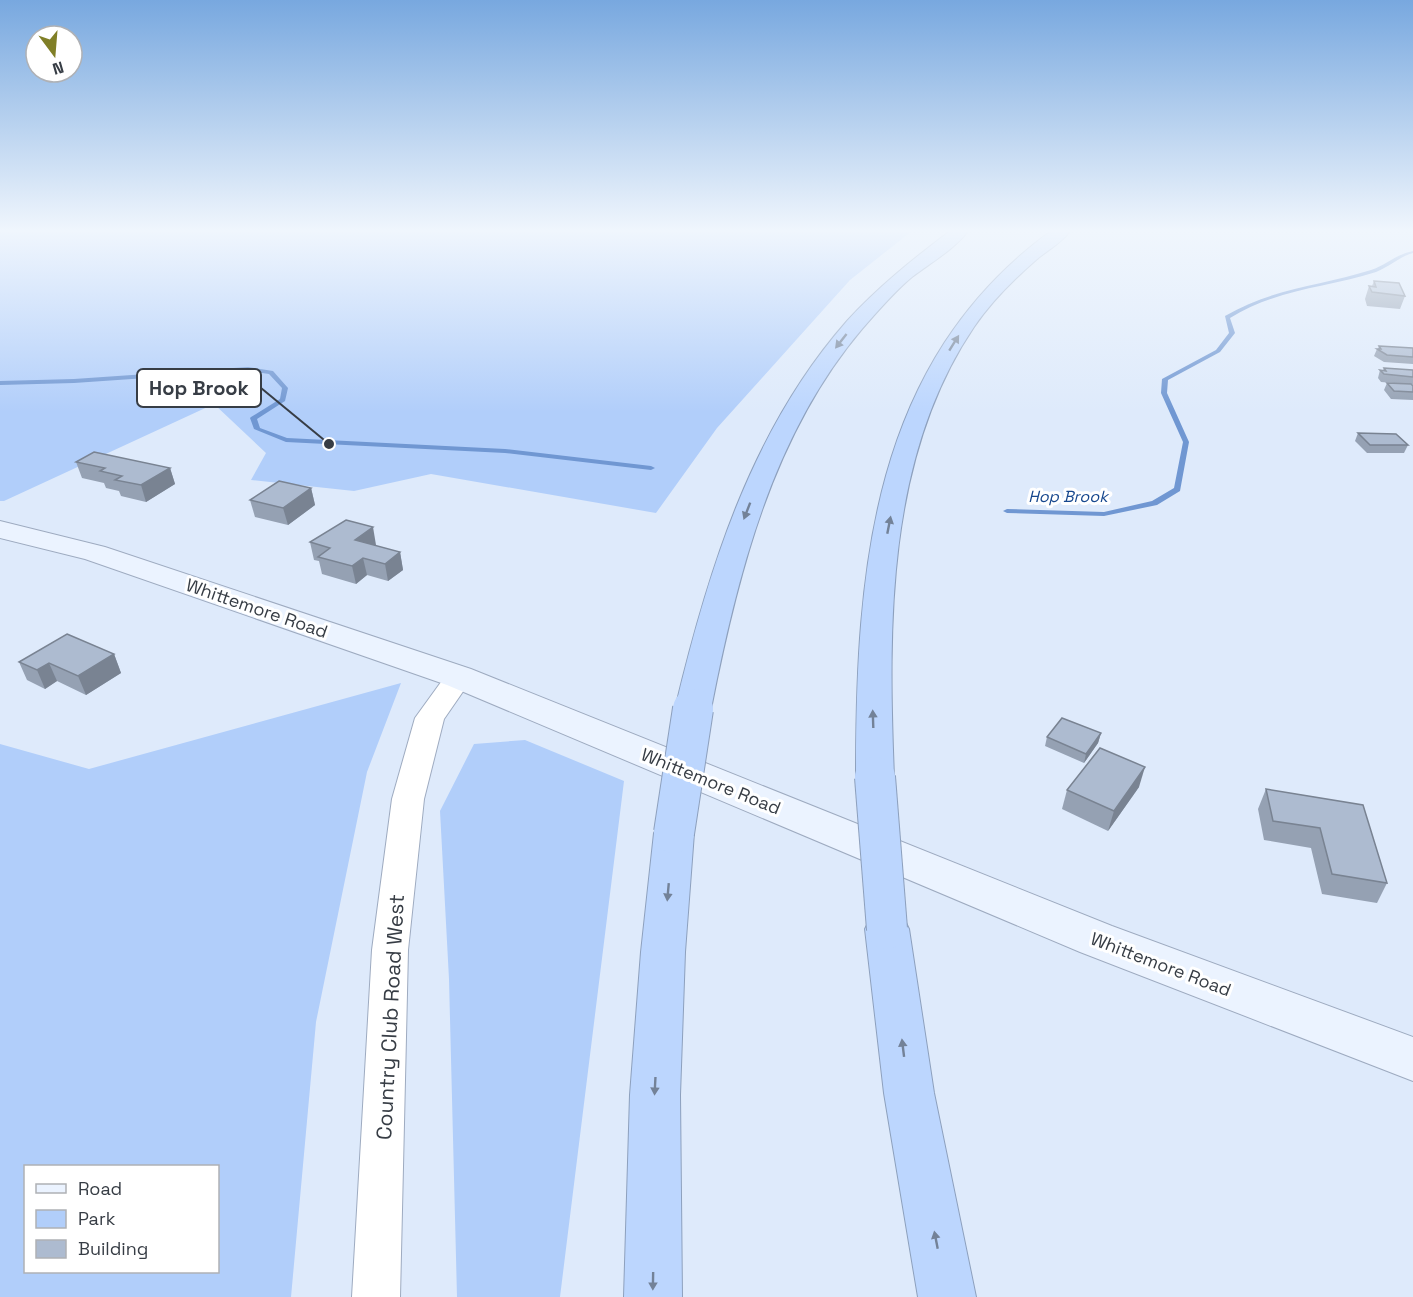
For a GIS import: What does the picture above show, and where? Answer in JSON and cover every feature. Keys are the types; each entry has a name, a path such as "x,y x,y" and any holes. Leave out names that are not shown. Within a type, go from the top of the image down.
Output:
{"highway":[{"path":"653,1297 655,1095 663,952 674,833 693,709 714,612 736,542 780,434 804,393 853,326 887,292"},
{"path":"947,1297 909,1092 887,929 875,777 873,687 875,628 882,558 901,470 921,407 943,361 975,312 994,292"}],"main road":[{"name":"Whittemore Road","path":"0,529 95,553 459,677 1096,939 1413,1059"}],"street":[{"name":"Country Club Road West","path":"376,1297 390,950 408,799 430,718 459,677"}],"green space":[{"path":"0,292 840,292 717,428 656,513 431,474 354,491 251,480 266,453 214,404 0,501"},
{"path":"401,683 367,772 316,1022 291,1297 0,1297 0,744 89,769"},
{"path":"525,740 624,781 560,1297 457,1297 449,979 440,811 474,744"}],"building":[{"path":"1372,292 1403,292 1405,296"},
{"path":"1379,346 1413,348 1413,357 1387,355 1377,349 1381,349"},
{"path":"1384,368 1413,370 1413,377 1384,374 1380,370 1386,371"},
{"path":"1387,383 1411,384 1413,392 1394,391"},
{"path":"1358,433 1396,434 1408,445 1370,445"},
{"path":"94,452 170,468 141,485 115,480 122,476 100,471 105,468 76,462"},
{"path":"279,481 311,488 283,508 250,500"},
{"path":"346,520 373,527 355,540 400,552 385,564 363,558 352,566 318,557 330,548 310,542"},
{"path":"67,634 114,654 78,676 49,663 37,670 19,662"},
{"path":"1062,718 1101,733 1086,754 1047,737"},
{"path":"1100,748 1145,767 1114,811 1067,790"},
{"path":"1266,789 1363,805 1387,883 1332,874 1320,828 1273,821"}],"waterway":[{"name":"Hop Brook","path":"1007,511 1104,514 1154,503 1177,489 1186,442 1164,393 1165,379 1218,351 1232,333 1227,317 1262,299 1286,292"},
{"name":"Hop Brook","path":"0,383 74,381 248,369 271,372 285,388 283,400 253,418 257,429 286,440 505,451 651,468"}],"place":[{"name":"Hop Brook","path":"329,444"}]}
